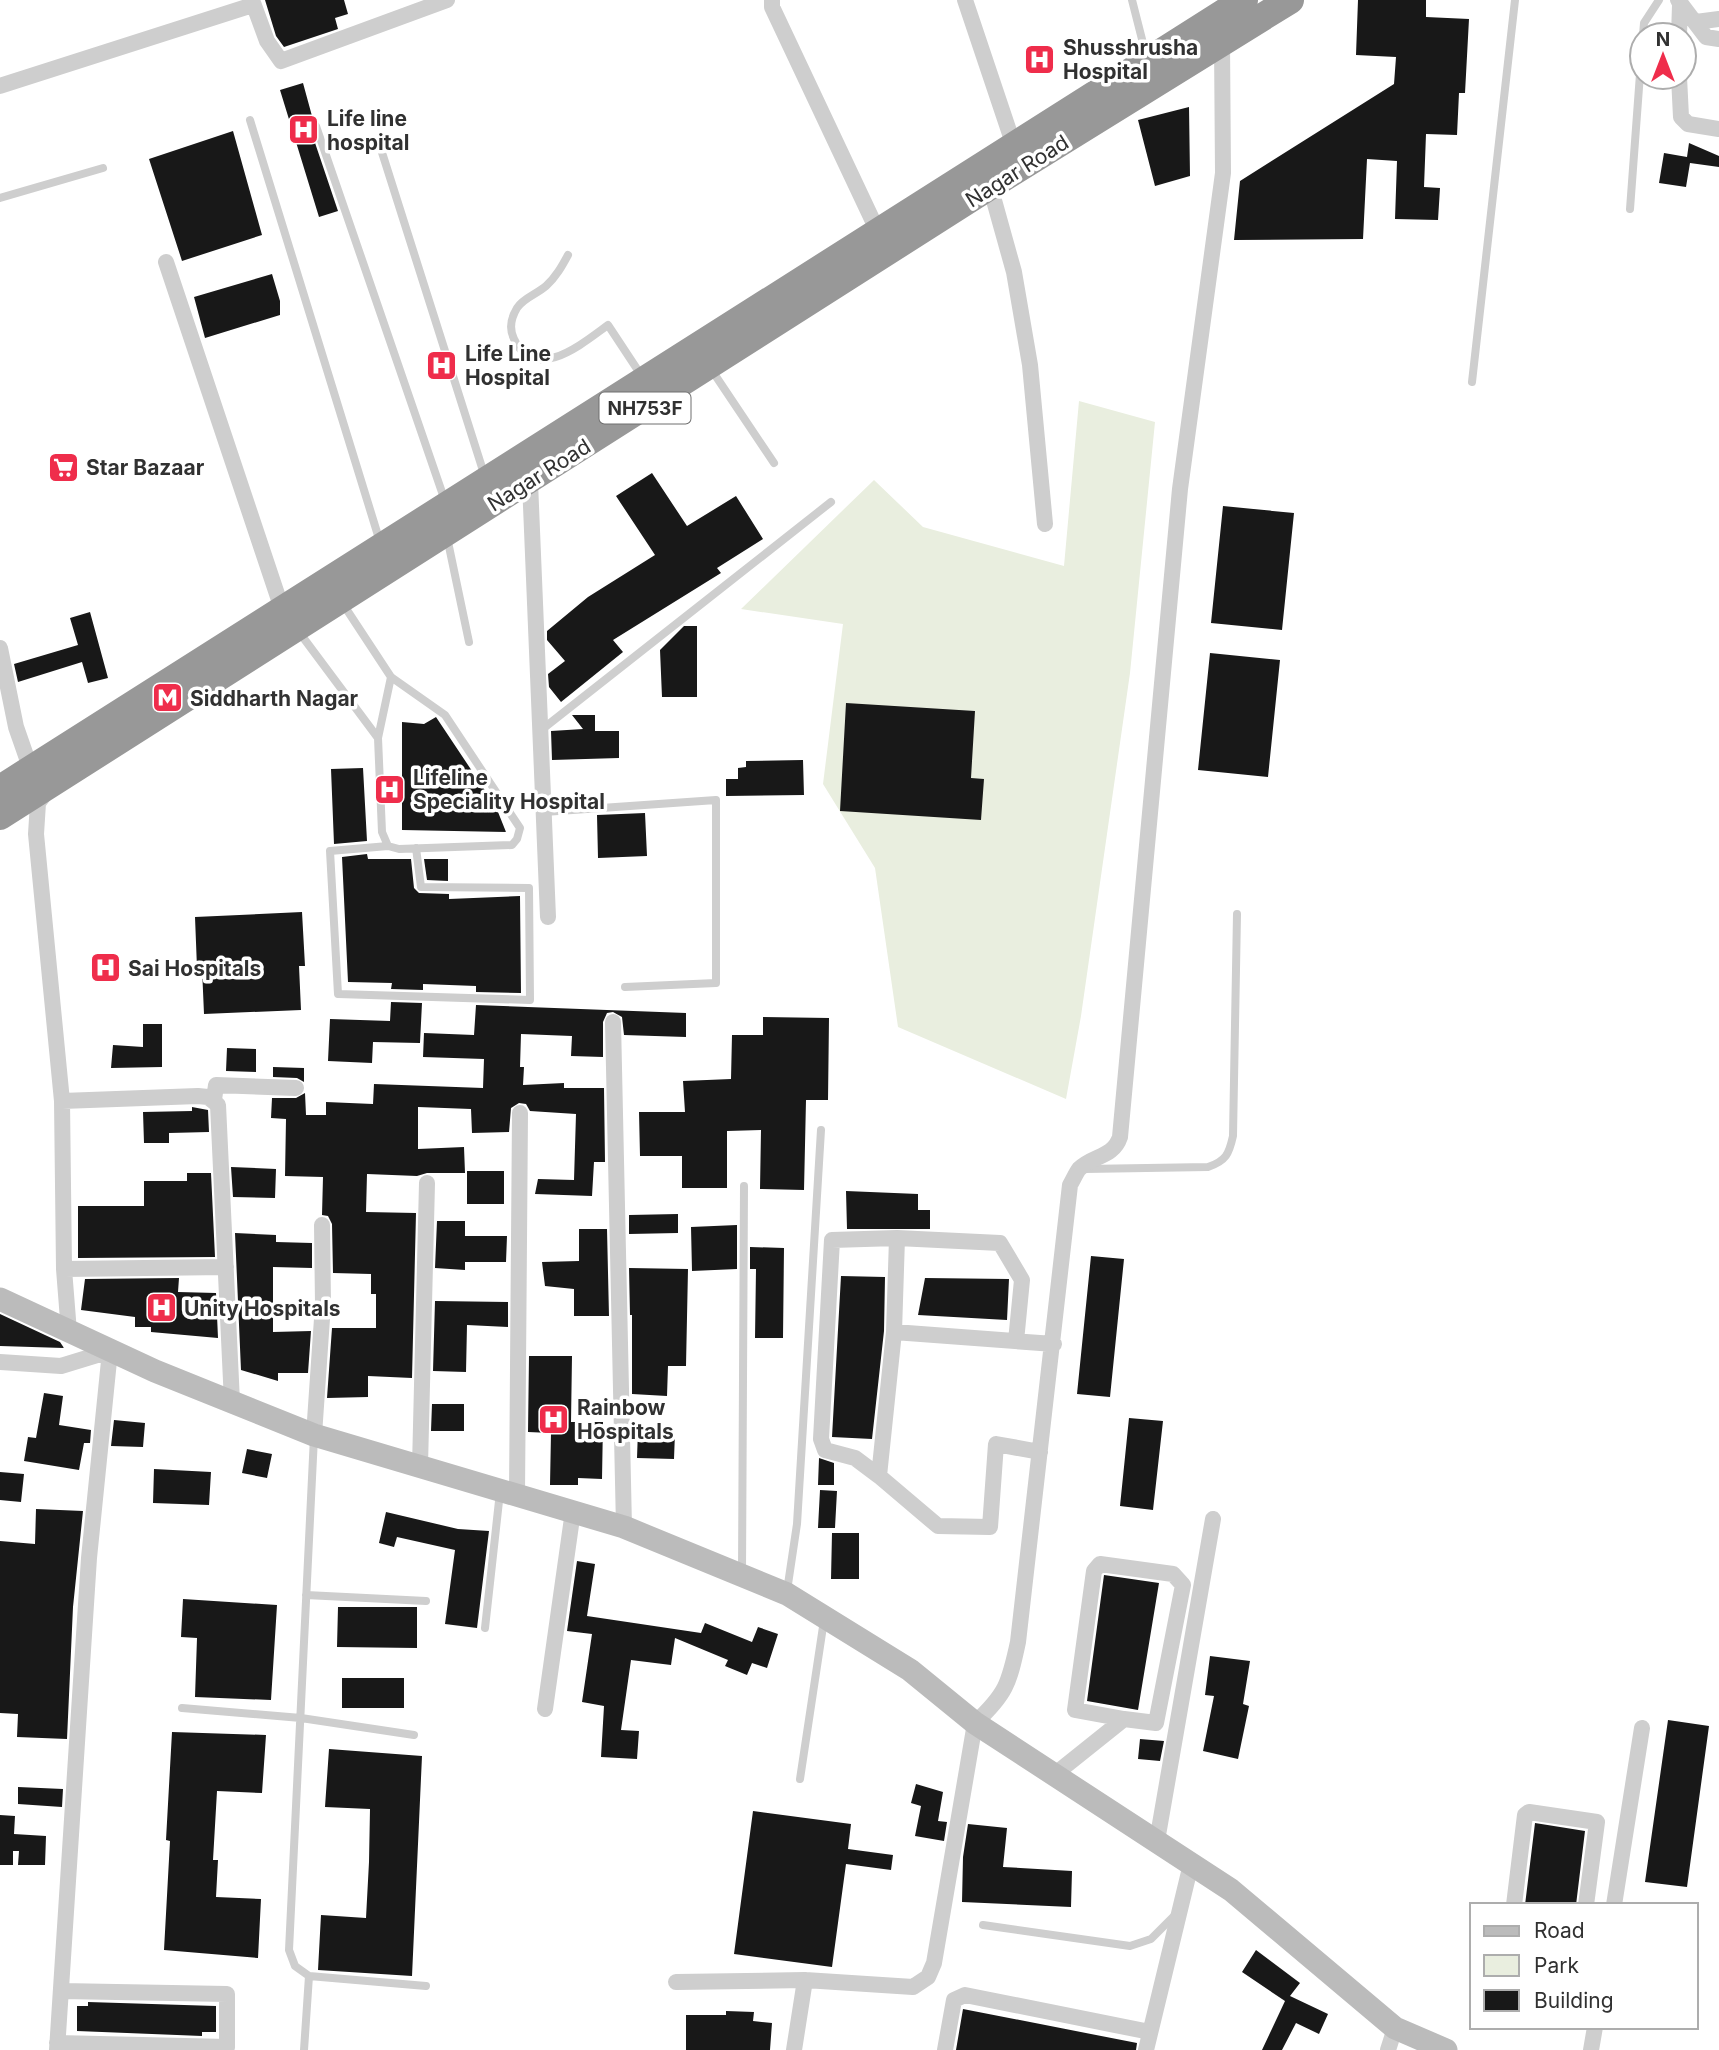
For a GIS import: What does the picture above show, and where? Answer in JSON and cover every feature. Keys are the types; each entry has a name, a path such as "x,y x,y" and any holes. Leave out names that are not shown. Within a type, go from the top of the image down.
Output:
{"highway":[{"name":"Nagar Road","path":"0,816 43,775 289,619 382,547 1244,0"},
{"name":"Nagar Road","path":"289,619 342,601 990,186 1290,0"},
{"name":"Nagar Road","path":"0,789 43,775"}],"main road":[{"path":"0,1299 110,1351 314,1435 624,1527 742,1573 787,1594 910,1670 975,1723 1231,1890 1395,2028 1446,2050"}],"street":[{"path":"0,86 253,2 267,41 281,61 447,0"},
{"path":"772,0 772,7 879,234"},
{"path":"965,0 1014,146"},
{"path":"1679,2 1695,21"},
{"path":"1679,2 1679,21"},
{"path":"1698,22 1719,19"},
{"path":"1698,25 1706,37 1719,40"},
{"path":"676,1982 805,1980 913,1987 928,1977 934,1963 975,1723 995,1704 1010,1683 1018,1642 1070,1185 1080,1169 1109,1153 1117,1146 1120,1137 1180,489 1223,173 1222,43"},
{"path":"1680,91 1681,117 1688,124 1719,129"},
{"path":"990,186 1014,272 1028,352 1045,524"},
{"path":"166,262 289,619"},
{"path":"530,482 548,917"},
{"path":"0,648 16,727 43,775 36,834 62,1101 64,1269 69,1332"},
{"path":"613,1022 624,1527"},
{"path":"232,1402 219,1115 214,1100 216,1086 296,1088"},
{"path":"62,1101 198,1096 214,1100"},
{"path":"508,1492 520,1113"},
{"path":"420,1466 427,1183"},
{"path":"314,1435 323,1304 322,1225"},
{"path":"1016,1341 1022,1280 1000,1243 897,1238 832,1240 821,1439 825,1450 855,1458 938,1526 990,1527 996,1444 1040,1452"},
{"path":"879,1476 894,1332 897,1238"},
{"path":"64,1269 226,1267"},
{"path":"894,1332 1054,1344"},
{"path":"0,1362 61,1366 110,1351 89,1558 57,2046 227,2047 227,1994 61,1991"},
{"path":"545,1709 573,1511"},
{"path":"1157,1841 1213,1518"},
{"path":"1054,1775 1124,1719 1156,1723 1183,1585 1173,1574 1100,1564 1094,1571 1075,1710 1124,1719"},
{"path":"1597,1822 1587,1898 1615,1900 1642,1728"},
{"path":"1514,1903 1525,1815 1546,1813 1626,1827"},
{"path":"1146,2050 1191,1864"},
{"path":"794,2050 805,1980"},
{"path":"945,2050 954,2000 965,1995 1150,2032"},
{"path":"1388,2050 1395,2028"},
{"path":"1591,2050 1595,2029"}],"lane":[{"path":"1132,0 1147,62"},
{"path":"1472,382 1515,0"},
{"path":"1645,21 1659,0"},
{"path":"1630,209 1639,91"},
{"path":"250,120 382,547"},
{"path":"316,126 446,506"},
{"path":"379,142 486,481"},
{"path":"0,198 103,168"},
{"path":"568,255 545,287 517,307 510,330 514,341 522,352 533,358 558,358 608,325 645,380"},
{"path":"710,366 775,463"},
{"path":"540,731 831,502"},
{"path":"446,534 469,642"},
{"path":"342,601 391,677 444,715 520,828 512,845 416,848 388,846 330,851 338,994 530,1000 529,888 421,887 416,848"},
{"path":"289,619 378,738"},
{"path":"388,846 382,832 378,738 391,677"},
{"path":"544,812 716,800 716,983 625,987"},
{"path":"1080,1169 1208,1167 1222,1162 1229,1153 1233,1136 1237,914"},
{"path":"787,1594 797,1524 821,1130"},
{"path":"742,1573 744,1186"},
{"path":"314,1435 289,1950 296,1966 309,1976 426,1986"},
{"path":"485,1628 508,1492"},
{"path":"306,1595 426,1601"},
{"path":"800,1779 824,1617"},
{"path":"183,1708 301,1718 414,1735"},
{"path":"983,1924 1130,1947 1151,1938 1179,1911"},
{"path":"304,2050 309,1976"}],"green space":[{"path":"1079,401 1155,422 1130,673 1081,1016 1066,1099 898,1027 875,868 823,784 843,624 741,609 874,480 923,527 1064,566"}],"building":[{"path":"265,0 344,0 348,14 335,18 338,29 284,47 276,36"},
{"path":"1358,0 1426,0 1426,17 1469,19 1465,93 1459,93 1457,135 1426,134 1424,187 1440,188 1438,220 1395,219 1397,161 1367,159 1363,239 1234,240 1240,181 1394,84 1396,57 1356,55"},
{"path":"303,83 312,116 308,117 310,128 338,211 319,217 280,90"},
{"path":"1189,107 1190,176 1155,186 1138,120"},
{"path":"233,131 262,235 182,261 149,159"},
{"path":"1689,143 1719,156 1719,167 1690,163 1686,187 1659,183 1664,153 1687,157"},
{"path":"272,274 280,301 280,315 205,338 194,297"},
{"path":"652,473 687,526 736,496 763,539 717,568 721,573 613,640 623,652 561,702 549,687 548,674 565,661 547,640 547,631 588,597 655,555 616,496"},
{"path":"1223,506 1294,513 1282,630 1211,623"},
{"path":"90,612 108,678 88,683 82,662 18,682 14,664 78,645 70,618"},
{"path":"684,626 697,626 697,697 662,697 660,650"},
{"path":"1210,653 1280,660 1268,777 1198,770"},
{"path":"846,703 975,711 971,778 984,779 981,820 840,811"},
{"path":"572,715 595,715 595,731 619,731 619,758 552,760 551,731 583,729"},
{"path":"436,717 496,807 506,832 402,830 402,722 424,724"},
{"path":"803,760 804,795 726,796 726,779 738,779 738,768 746,767 746,761"},
{"path":"363,768 367,841 334,844 331,769"},
{"path":"645,813 647,856 598,858 597,815"},
{"path":"367,854 368,859 411,859 414,888 419,893 449,894 449,899 520,896 521,993 476,992 476,986 423,984 423,990 391,989 392,983 348,982 342,857"},
{"path":"424,859 448,859 448,881 427,880"},
{"path":"302,912 305,966 299,966 301,1010 204,1014 202,968 197,968 195,917"},
{"path":"391,1002 422,1003 420,1043 373,1042 372,1063 328,1061 330,1019 390,1021"},
{"path":"476,1005 686,1013 686,1037 624,1035 622,1017 613,1012 607,1013 603,1022 603,1057 571,1056 572,1036 521,1034 520,1067 524,1067 523,1085 564,1083 564,1088 604,1088 605,1162 594,1162 592,1196 535,1194 538,1179 574,1180 576,1114 530,1111 526,1104 519,1103 511,1108 509,1132 472,1133 471,1109 418,1107 418,1149 464,1147 465,1173 427,1173 417,1176 367,1174 366,1212 416,1213 412,1378 368,1376 368,1397 327,1398 332,1328 376,1328 376,1294 371,1294 371,1274 333,1273 332,1224 328,1216 322,1215 323,1177 285,1176 286,1119 271,1118 272,1098 296,1098 305,1093 306,1115 326,1115 326,1102 373,1104 374,1084 483,1088 484,1059 423,1057 424,1033 474,1035"},
{"path":"763,1017 829,1018 828,1100 806,1100 804,1190 760,1189 761,1130 727,1131 727,1188 682,1188 682,1156 640,1156 639,1112 685,1112 683,1081 731,1079 732,1035 763,1035"},
{"path":"143,1024 162,1024 162,1067 111,1068 113,1045 143,1047"},
{"path":"227,1048 256,1049 256,1072 226,1071"},
{"path":"273,1067 304,1068 304,1082 297,1078 273,1077"},
{"path":"192,1107 208,1110 209,1132 169,1133 169,1143 144,1143 143,1112 192,1111"},
{"path":"231,1167 276,1169 275,1198 233,1197"},
{"path":"467,1171 504,1171 504,1204 467,1204"},
{"path":"187,1173 211,1173 215,1257 78,1258 78,1206 144,1206 144,1181 187,1181"},
{"path":"846,1191 918,1194 918,1210 930,1210 930,1229 847,1229"},
{"path":"678,1214 678,1233 629,1234 629,1215"},
{"path":"437,1221 465,1221 465,1236 507,1236 506,1262 465,1262 465,1270 435,1268"},
{"path":"737,1225 737,1269 692,1271 691,1227"},
{"path":"579,1229 607,1229 609,1316 574,1316 574,1289 545,1286 542,1262 579,1261"},
{"path":"235,1233 276,1235 276,1242 312,1243 312,1268 273,1267 273,1332 311,1331 308,1373 278,1373 278,1381 241,1370"},
{"path":"750,1247 784,1248 783,1338 755,1338 756,1269 750,1269"},
{"path":"1091,1256 1124,1259 1110,1397 1077,1394"},
{"path":"629,1268 688,1269 686,1366 668,1366 667,1396 632,1394"},
{"path":"841,1276 885,1277 884,1331 872,1439 832,1437"},
{"path":"179,1278 178,1292 216,1293 218,1338 151,1332 151,1327 135,1327 135,1317 81,1310 85,1279"},
{"path":"925,1278 1009,1279 1007,1320 918,1315"},
{"path":"435,1301 508,1302 508,1327 467,1325 466,1372 433,1371"},
{"path":"0,1314 60,1342 64,1348 0,1346"},
{"path":"529,1356 572,1356 571,1422 603,1422 602,1479 578,1478 578,1485 550,1485 551,1433 528,1432"},
{"path":"44,1393 63,1396 59,1425 91,1430 90,1443 84,1443 79,1470 24,1461 28,1437 36,1438"},
{"path":"432,1404 464,1404 464,1431 431,1431"},
{"path":"1129,1418 1163,1421 1153,1510 1120,1506"},
{"path":"114,1420 145,1423 143,1447 111,1446"},
{"path":"638,1430 675,1432 674,1459 637,1458"},
{"path":"247,1449 272,1454 267,1478 242,1473"},
{"path":"819,1458 834,1463 834,1485 818,1485"},
{"path":"154,1469 211,1472 209,1505 153,1503"},
{"path":"0,1472 24,1474 21,1502 0,1500"},
{"path":"820,1490 837,1491 835,1528 818,1528"},
{"path":"36,1509 83,1511 73,1607 67,1739 17,1737 18,1714 0,1713 0,1541 35,1544"},
{"path":"386,1512 458,1529 489,1531 477,1628 445,1624 455,1550 397,1537 394,1547 379,1543"},
{"path":"832,1533 859,1533 859,1579 831,1579"},
{"path":"577,1561 595,1564 587,1616 701,1633 705,1623 752,1642 758,1627 778,1634 767,1668 752,1663 747,1675 725,1666 728,1660 675,1638 671,1665 631,1660 621,1730 639,1731 637,1759 601,1757 604,1706 582,1702 592,1634 567,1631"},
{"path":"1104,1575 1159,1583 1138,1710 1087,1701"},
{"path":"183,1599 277,1605 271,1700 195,1697 197,1638 181,1637"},
{"path":"338,1607 417,1607 417,1648 337,1647"},
{"path":"1210,1656 1250,1661 1243,1704 1249,1706 1238,1759 1203,1751 1214,1696 1205,1695"},
{"path":"342,1678 404,1678 404,1708 342,1708"},
{"path":"1668,1720 1709,1726 1687,1887 1645,1882"},
{"path":"172,1732 266,1735 262,1793 217,1791 213,1860 218,1860 216,1897 261,1899 258,1958 164,1950"},
{"path":"1140,1739 1164,1741 1160,1761 1138,1759"},
{"path":"329,1749 422,1756 412,1976 318,1970 321,1915 366,1918 369,1862 370,1809 325,1807"},
{"path":"916,1784 943,1792 938,1821 947,1822 944,1841 915,1836 921,1806 911,1803"},
{"path":"18,1787 63,1789 62,1807 18,1804"},
{"path":"753,1811 851,1824 848,1849 893,1855 891,1870 846,1864 832,1967 734,1954"},
{"path":"0,1815 15,1816 14,1834 46,1836 45,1865 18,1865 19,1851 13,1851 13,1865 0,1865"},
{"path":"1535,1823 1585,1831 1576,1903 1525,1903"},
{"path":"968,1824 1007,1828 1003,1867 1072,1871 1071,1907 962,1902 963,1857"},
{"path":"1256,1950 1300,1983 1290,1996 1328,2014 1319,2034 1296,2023 1282,2050 1262,2050 1285,2001 1242,1972"},
{"path":"88,2002 216,2006 216,2032 202,2032 202,2036 77,2031 77,2006 88,2006"},
{"path":"963,2009 1137,2043 1136,2050 956,2050"},
{"path":"726,2011 754,2012 753,2021 772,2023 770,2050 686,2050 686,2015 726,2015"}],"place":[{"name":"Shusshrusha Hospital","path":"1040,59"},
{"name":"Life line hospital","path":"304,130"},
{"name":"Life Line Hospital","path":"442,365"},
{"name":"Star Bazaar","path":"63,467"},
{"name":"Siddharth Nagar","path":"167,698"},
{"name":"Lifeline Speciality Hospital","path":"390,789"},
{"name":"Sai Hospitals","path":"105,968"},
{"name":"Unity Hospitals","path":"161,1308"},
{"name":"Rainbow Hospitals","path":"554,1419"}]}
